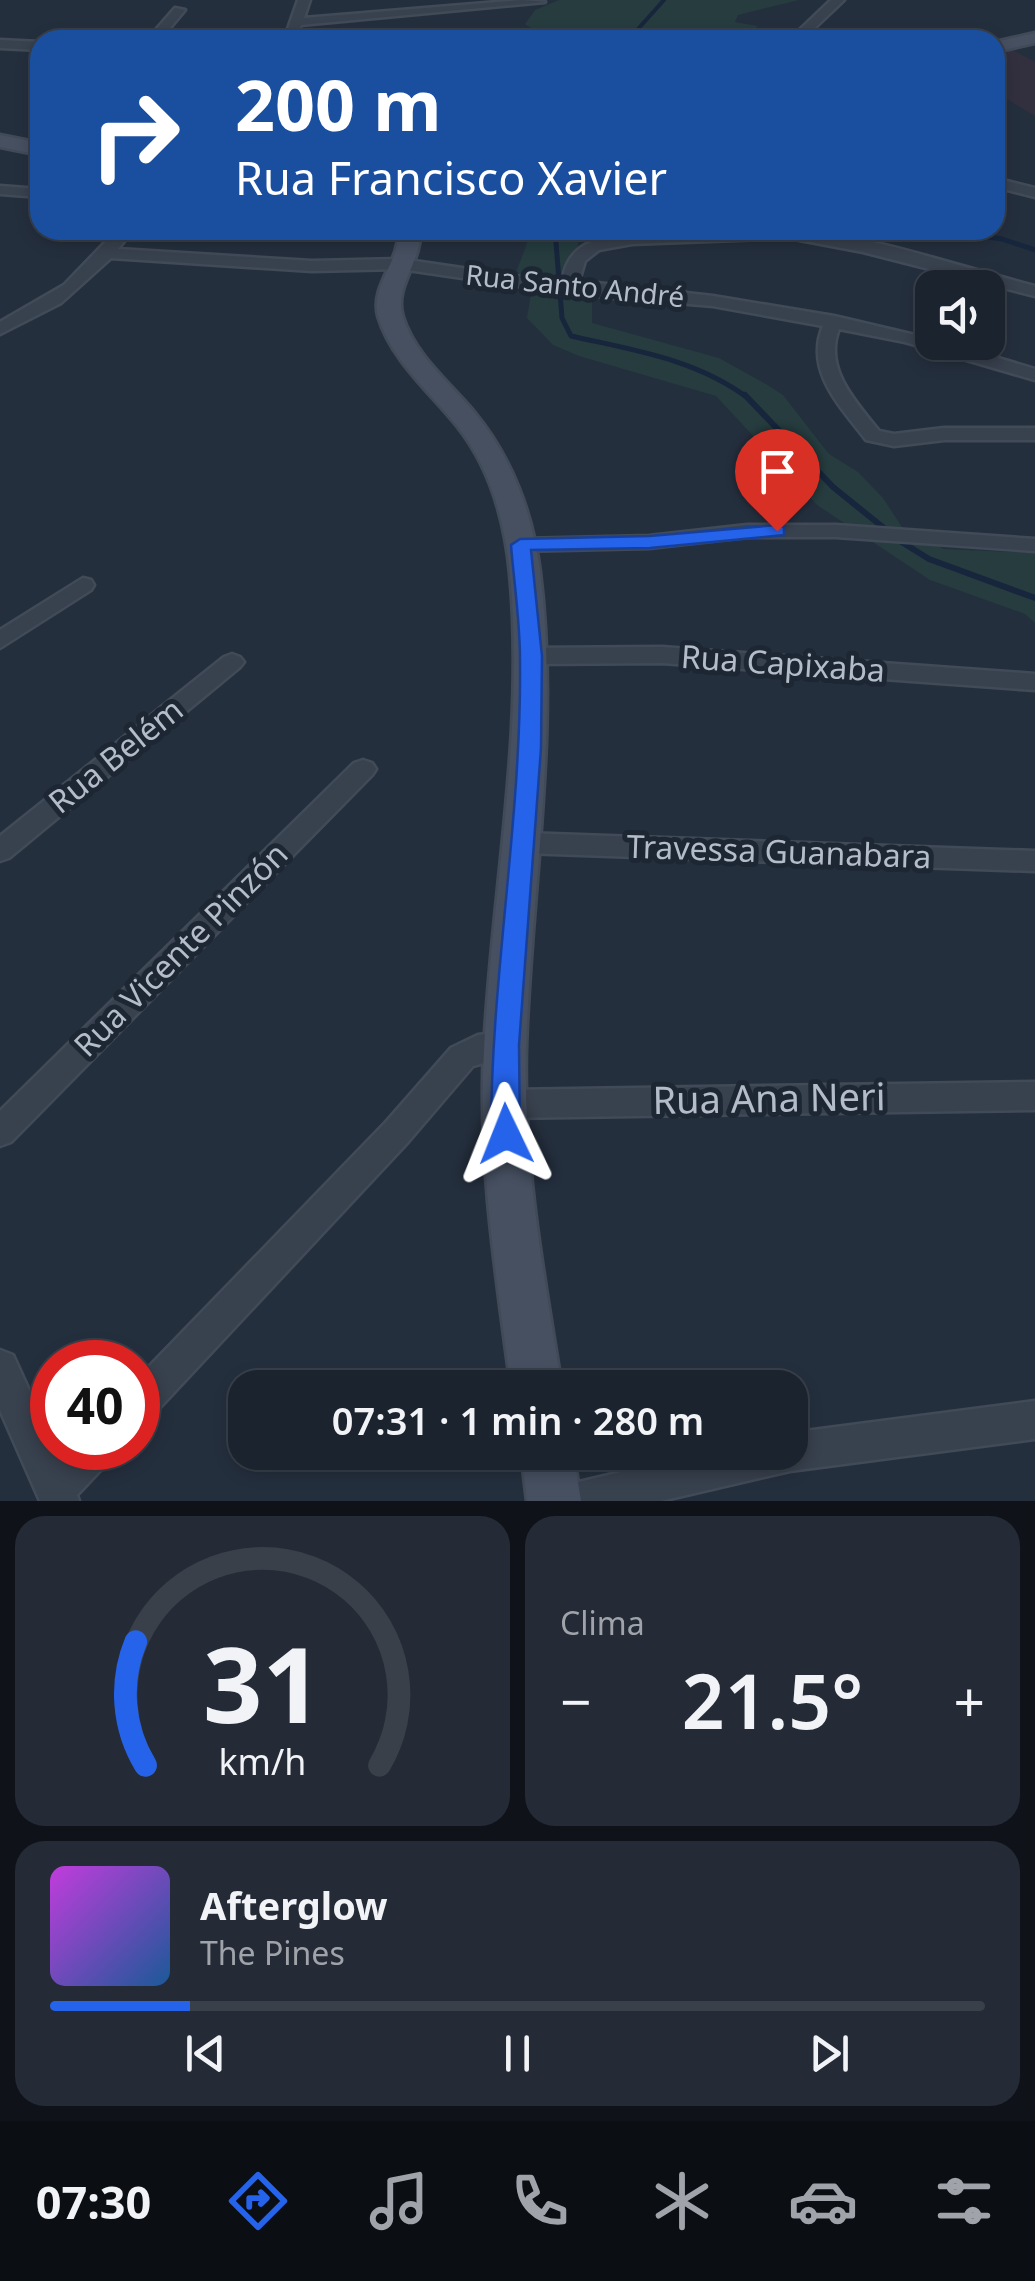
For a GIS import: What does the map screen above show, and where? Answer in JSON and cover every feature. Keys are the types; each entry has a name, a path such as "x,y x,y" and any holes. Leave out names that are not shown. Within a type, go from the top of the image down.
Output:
{"street":[{"path":"295,30 304,0"},
{"path":"806,30 838,0"},
{"path":"299,22 539,2"},
{"path":"162,30 179,10"},
{"path":"1005,45 1035,38"},
{"path":"0,44 30,46"},
{"path":"0,142 30,147"},
{"path":"1005,185 1035,193"},
{"path":"0,190 30,192"},
{"path":"0,329 70,292 118,240"},
{"path":"576,290 570,271 580,258 604,243 651,240"},
{"path":"828,240 1035,291"},
{"path":"405,247 388,294 390,315 406,346 474,430 497,468 520,545 531,656 524,843 503,1104 513,1224 534,1370"},
{"name":"Rua Santo André","path":"108,253 312,266 405,247 552,286 713,301 908,336 1035,375"},
{"path":"834,322 824,342 825,365 834,385 873,436 894,440 944,434 1035,434"},
{"path":"520,545 650,542 747,531 849,532 1035,545"},
{"path":"0,641 83,585"},
{"name":"Rua Capixaba","path":"531,656 662,655 1035,682"},
{"name":"Rua Belém","path":"0,850 232,662"},
{"name":"Rua Vicente Pinzón","path":"0,1132 363,768"},
{"name":"Travessa Guanabara","path":"524,843 1035,861"},
{"path":"160,1381 397,1132 462,1057 478,1048 505,1045"},
{"name":"Rua Ana Neri","path":"503,1104 1035,1096"},
{"path":"0,1368 57,1496 78,1470"},
{"path":"808,1450 1035,1420"},
{"path":"550,1470 554,1501"},
{"path":"579,1501 712,1470"}],"shaded area":[{"path":"1011,49 1035,62 1035,116 1005,98 1005,50"}],"green space":[{"path":"559,0 799,0 738,15 735,22 757,26 756,30 533,30 525,24 535,10"},
{"path":"528,240 579,240 575,265 577,277 592,295 592,323 719,358 766,384 783,395 829,454 858,472 883,498 902,527 944,549 1035,553 1035,623 1025,614 930,580 817,505 716,396 553,345 527,318 531,293 517,270"}],"waterway":[{"path":"639,30 664,0"},
{"path":"556,240 562,318 571,336 685,365 748,398"},
{"path":"1005,240 1035,250"},
{"path":"748,398 833,487 900,541 929,559 1035,598"}],"route":[{"path":"506,1134 505,1045 530,748 531,656 520,545 650,542 777,531"}]}
